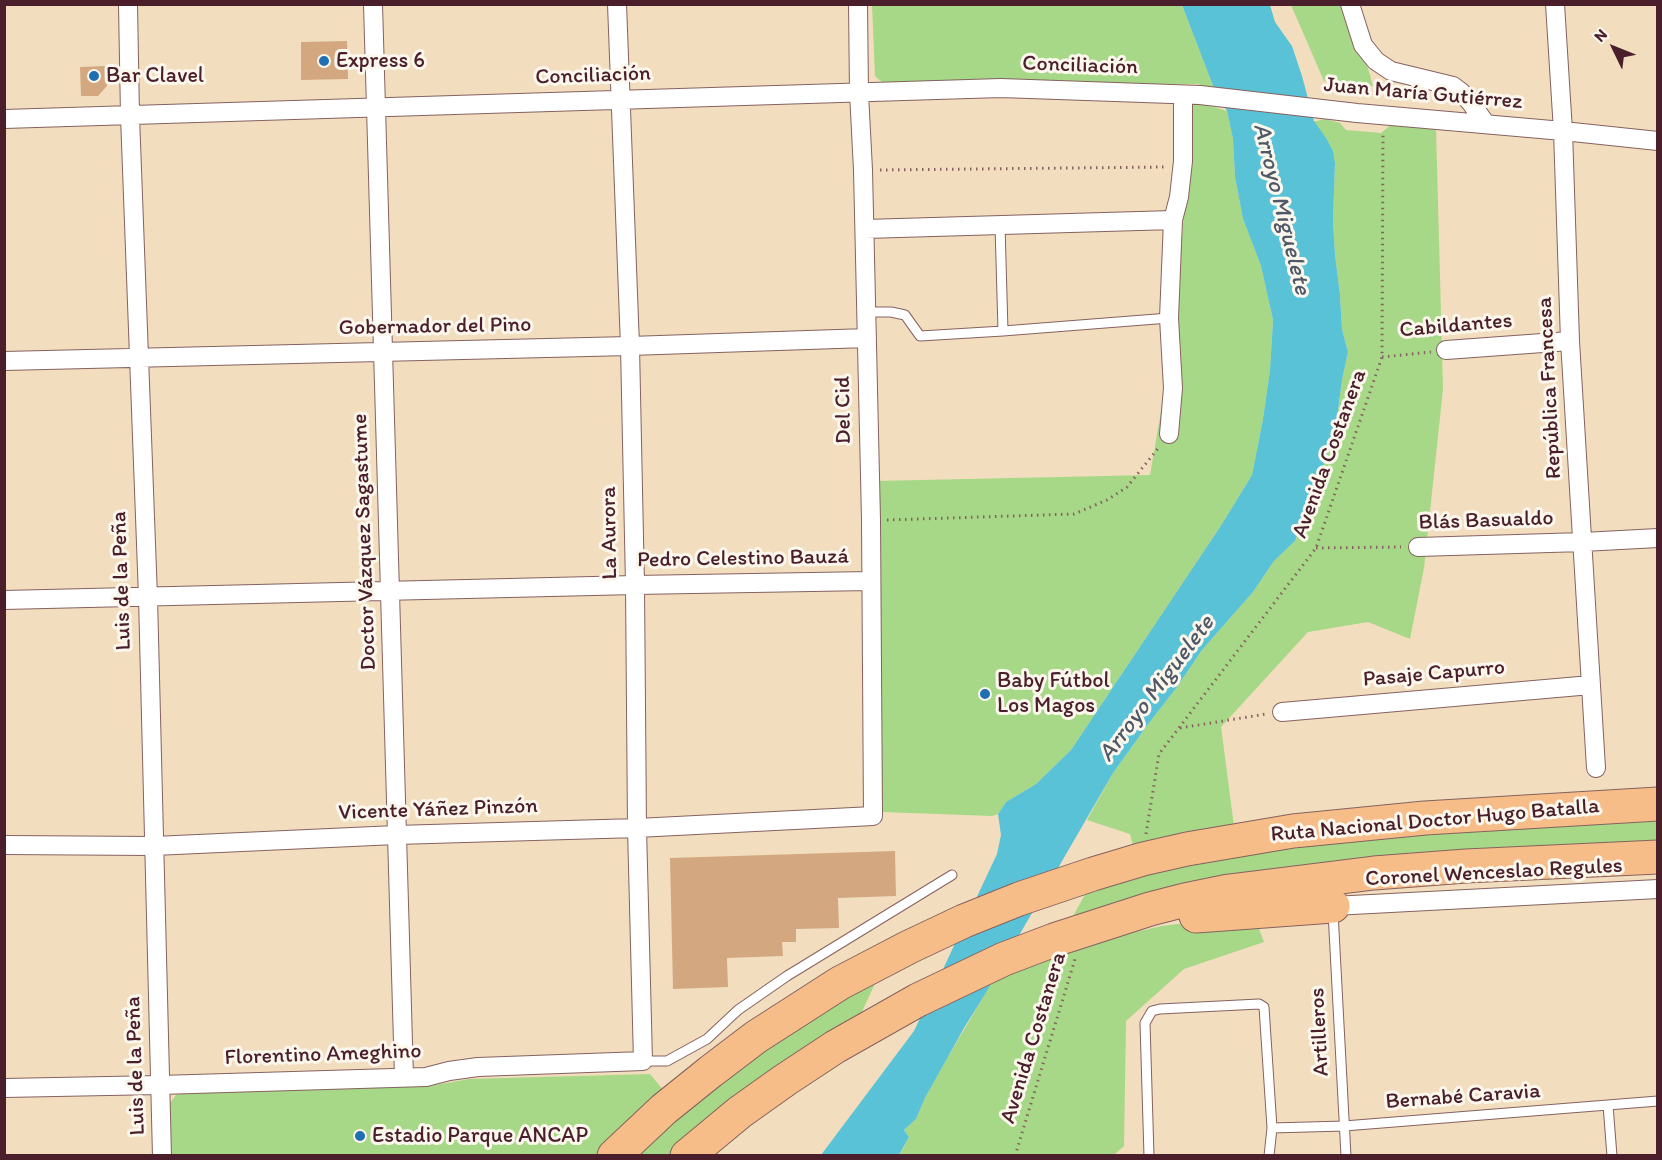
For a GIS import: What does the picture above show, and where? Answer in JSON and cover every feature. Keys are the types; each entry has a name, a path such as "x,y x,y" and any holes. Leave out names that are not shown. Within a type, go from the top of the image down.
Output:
{"highway":[{"path":"1425,818 1463,805 1500,798 1658,785"},
{"name":"Ruta Nacional Doctor Hugo Batalla","path":"615,1155 664,1109 747,1044 804,1006 867,968 1019,898 1143,859 1251,837 1425,818 1658,804"},
{"name":"Ruta Nacional Doctor Hugo Batalla","path":"687,1155 740,1112 836,1047 902,1009 959,979 1004,959 1116,920 1185,900 1229,891 1364,874 1466,866 1658,857"},
{"path":"1116,920 1157,920 1333,906"}],"street":[{"name":"Luis de la Peña","path":"128,4 162,1155"},
{"name":"Doctor Vázquez Sagastume","path":"373,4 404,1077"},
{"name":"La Aurora","path":"617,4 630,346 643,1061"},
{"name":"Del Cid","path":"858,4 871,520 873,816"},
{"path":"1350,4 1364,45 1376,61 1391,71 1453,86 1471,103 1486,124"},
{"name":"República Francesa","path":"1555,4 1563,131 1570,341 1596,768"},
{"name":"Conciliación","path":"4,119 1001,88 1192,95"},
{"path":"1169,435 1173,388 1169,318 1173,220 1179,197 1181,167 1192,95"},
{"name":"Juan María Gutiérrez","path":"1192,95 1658,141"},
{"path":"865,229 1173,220"},
{"name":"Gobernador del Pino","path":"4,362 867,338"},
{"name":"Cabildantes","path":"1446,351 1570,341"},
{"name":"Blás Basualdo","path":"1418,547 1658,538"},
{"name":"Pedro Celestino Bauzá","path":"4,600 870,581"},
{"name":"Pasaje Capurro","path":"1282,712 1591,685"},
{"name":"Vicente Yáñez Pinzón","path":"4,846 154,846 396,835 637,828 873,816"},
{"name":"Coronel Wenceslao Regules","path":"1333,906 1658,889"},
{"name":"Florentino Ameghino","path":"4,1088 426,1077 478,1067 643,1061"}],"lane":[{"path":"1000,225 1003,331"},
{"path":"867,312 891,312 905,315 920,336 1169,318"},
{"path":"643,1061 667,1061 707,1039 738,1010 787,976 952,875"},
{"name":"Artilleros","path":"1333,906 1346,1155"},
{"path":"1149,1155 1145,1023 1152,1011 1259,1004 1264,1007 1272,1128 1269,1155"},
{"name":"Bernabé Caravia","path":"1272,1128 1344,1126 1658,1101"},
{"path":"1608,1105 1612,1155"}],"path":[{"name":"Avenida Costanera","path":"1143,859 1159,754 1316,548 1382,357 1383,115"},
{"path":"863,170 1181,167"},
{"name":"Cabildantes","path":"1382,357 1446,351"},
{"path":"871,520 1074,514 1107,500 1127,487 1169,435"},
{"name":"Blás Basualdo","path":"1316,548 1418,547"},
{"path":"1179,728 1282,712"},
{"name":"Avenida Costanera","path":"1016,1155 1069,935"}],"green space":[{"path":"872,5 1182,5 1215,91 1198,84 882,82 875,76"},
{"path":"1291,5 1350,5 1373,86 1324,81"},
{"path":"1189,104 1204,104 1227,111 1233,139 1235,177 1243,219 1261,266 1273,320 1270,370 1252,475 1222,524 1071,750 1036,784 1006,802 998,814 992,816 882,812 879,777 875,481 1150,475 1173,342 1185,201"},
{"path":"1325,119 1340,123 1346,130 1381,133 1393,123 1436,128 1443,389 1424,568 1410,639 1368,622 1308,632 1221,727 1234,826 1134,850 1130,834 1087,820 1113,773 1202,650 1253,592 1274,561 1295,541 1299,529 1313,519 1321,472 1335,433 1348,352 1342,329 1335,255 1333,221 1335,164 1299,125"},
{"path":"1657,819 1657,843 1072,918 1088,889 1145,872 1295,843"},
{"path":"1255,918 1264,942 1184,969 1126,1021 1124,1146 1114,1155 899,1156 909,1137 904,1130 916,1119 925,1098 992,981 1044,957 1118,936 1162,926 1209,920"},
{"path":"878,977 860,1016 672,1155 632,1156 744,1062"},
{"path":"650,1074 665,1092 597,1156 168,1155 167,1113 176,1095 186,1090 430,1086 469,1079"}],"water":[{"name":"Arroyo Miguelete","path":"1182,5 1270,5 1275,22 1292,46 1314,121 1333,151 1335,255 1342,329 1348,352 1335,433 1321,472 1313,518 1299,529 1295,541 1274,561 1253,592 1202,650 1113,773 964,1028 925,1098 916,1119 904,1130 909,1137 899,1155 819,1156 914,1031 997,854 1001,835 998,814 1006,802 1036,784 1071,750 1222,524 1252,475 1270,370 1273,320 1261,266 1243,219 1235,177 1233,139 1227,111 1215,91"}],"building":[{"name":"Express 6","path":"347,41 348,79 301,80 301,42"},
{"name":"Bar Clavel","path":"106,66 107,86 98,96 81,96 80,67"},
{"path":"895,851 896,896 838,898 839,928 796,929 796,942 782,942 783,956 727,958 728,987 673,989 670,858"}],"place":[{"name":"Express 6","path":"324,61"},
{"name":"Bar Clavel","path":"94,76"},
{"name":"Baby Fútbol Los Magos","path":"985,694"},
{"name":"Estadio Parque ANCAP","path":"360,1136"}]}
